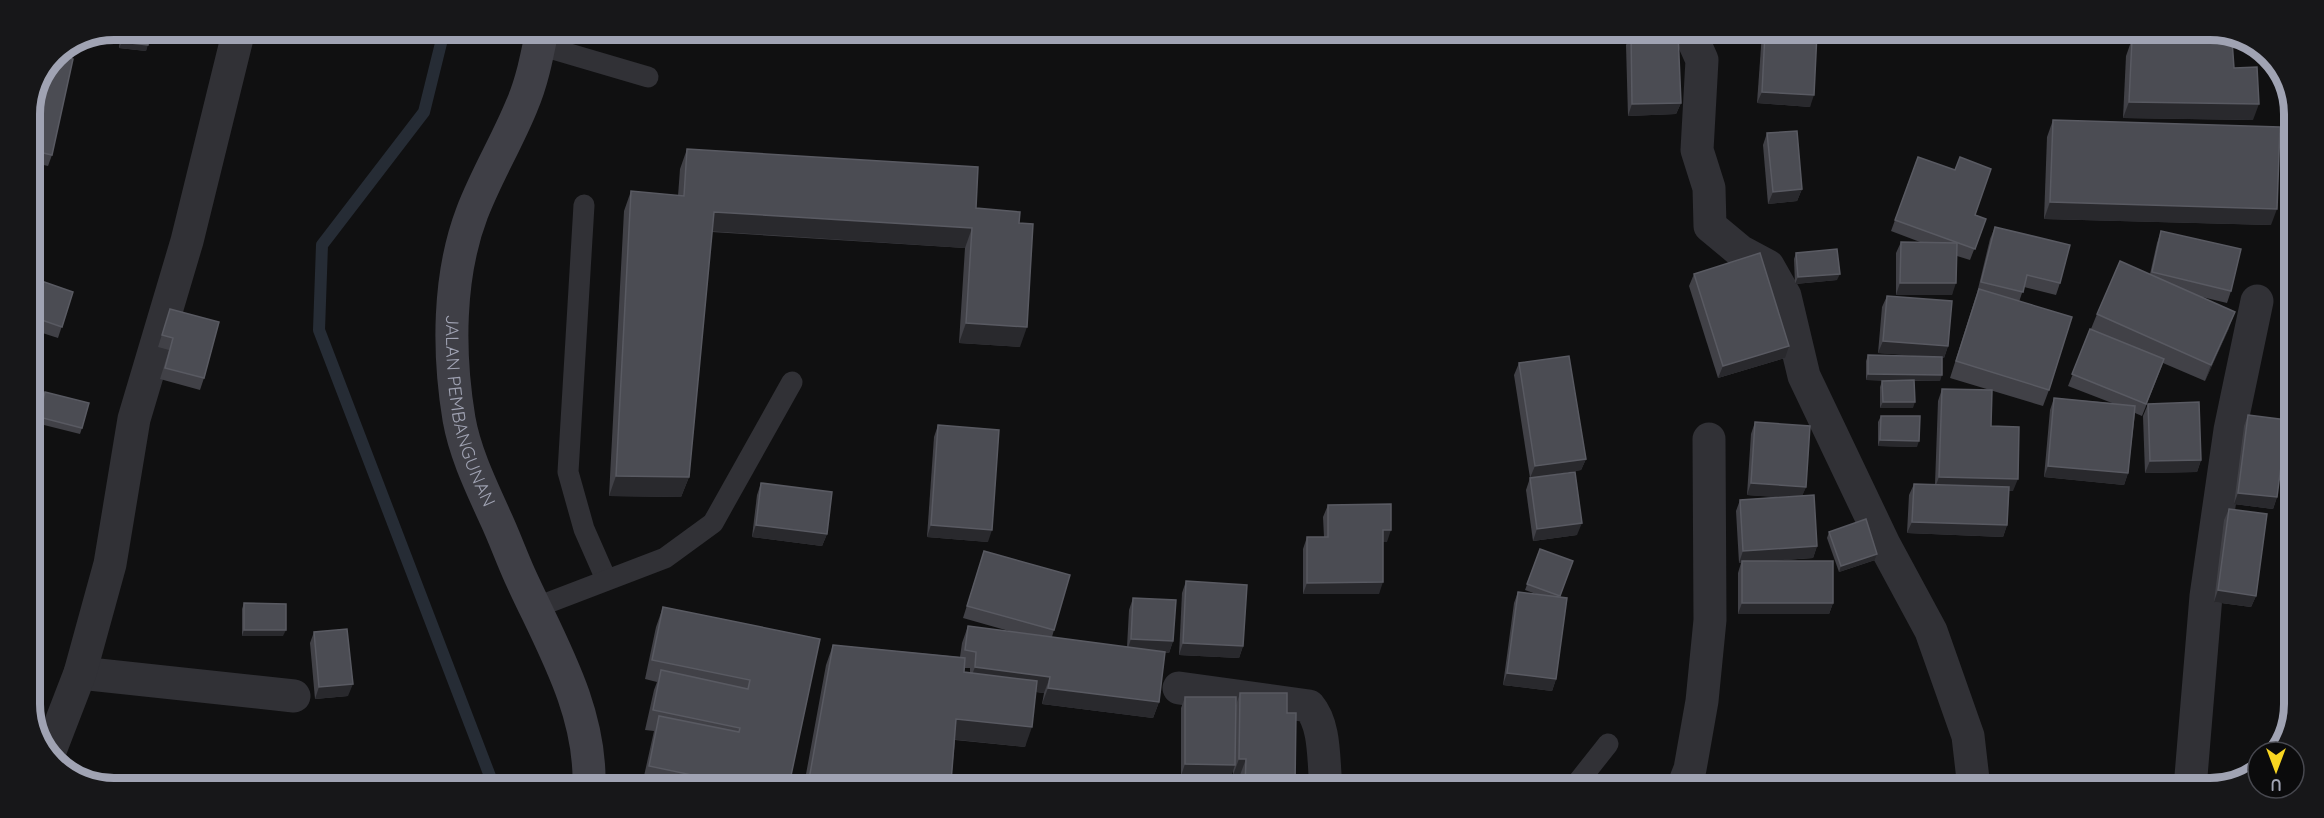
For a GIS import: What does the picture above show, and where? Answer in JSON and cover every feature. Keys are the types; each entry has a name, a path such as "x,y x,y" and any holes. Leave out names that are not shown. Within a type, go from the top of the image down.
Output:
{"street":[{"path":"52,744 80,673 110,564 134,419 188,241 236,41"},
{"name":"JALAN PEMBANGUNAN","path":"540,41 523,103 472,213 460,257 454,302 453,348 460,421 469,453 574,697 583,726 588,778"},
{"path":"1694,41 1702,60 1697,150 1709,188 1710,226 1740,251 1768,266 1785,296 1804,376 1884,544 1931,630 1968,736 1973,778"},
{"path":"2191,778 2206,596 2230,430 2257,301"},
{"path":"1686,778 1702,701 1710,620 1709,439"},
{"path":"80,673 294,696"},
{"path":"1179,688 1309,706 1320,727 1325,778"}],"lane":[{"path":"549,41 648,77"},
{"path":"584,205 568,471 584,530 606,579"},
{"path":"537,607 665,558 713,523 792,382"},
{"path":"1581,778 1608,744"}],"building":[{"path":"122,41 149,41 148,45"},
{"path":"1631,41 1678,41 1681,103 1632,104"},
{"path":"1765,41 1817,41 1814,95 1762,92"},
{"path":"2132,41 2219,41 2232,44 2234,68 2257,67 2259,104 2129,102"},
{"path":"67,58 73,59 52,155 40,152 42,100 53,73"},
{"path":"2053,120 2280,127 2277,209 2050,202"},
{"path":"1797,131 1802,189 1773,192 1767,133"},
{"path":"687,149 978,167 976,208 1020,212 1019,223 1033,224 1027,327 966,323 972,228 714,212 689,477 616,476 631,191 684,196"},
{"path":"1918,157 1955,170 1960,157 1991,169 1975,215 1986,219 1975,249 1895,220"},
{"path":"1995,227 2070,245 2060,283 2027,275 2023,292 1981,282"},
{"path":"2161,231 2241,249 2231,291 2152,272"},
{"path":"1901,242 1957,243 1956,283 1900,283"},
{"path":"1837,249 1840,274 1798,277 1796,253"},
{"path":"1760,253 1789,346 1723,366 1694,274"},
{"path":"2120,261 2235,312 2211,365 2097,314"},
{"path":"40,281 73,292 62,327 40,320"},
{"path":"1979,289 2072,317 2049,390 1956,361"},
{"path":"1887,296 1952,301 1948,346 1883,341"},
{"path":"170,309 219,322 204,378 165,368 173,338 162,335"},
{"path":"2090,329 2164,359 2146,404 2072,374"},
{"path":"1868,355 1942,357 1942,375 1868,374"},
{"path":"1569,356 1586,459 1535,466 1519,363"},
{"path":"1914,380 1915,402 1883,402 1882,381"},
{"path":"1942,389 1992,390 1991,426 2019,427 2018,479 1939,477"},
{"path":"45,392 89,403 82,428 41,417"},
{"path":"2054,398 2135,406 2128,473 2048,466"},
{"path":"2199,402 2201,460 2150,461 2148,404"},
{"path":"2248,415 2284,420 2284,446 2277,497 2238,493"},
{"path":"1881,416 1920,416 1919,441 1880,440"},
{"path":"1755,422 1810,426 1806,487 1751,483"},
{"path":"938,425 999,430 992,530 931,525"},
{"path":"1575,472 1582,523 1537,529 1530,478"},
{"path":"761,483 832,492 827,534 756,525"},
{"path":"1914,484 2009,487 2007,525 1912,522"},
{"path":"1814,495 1817,546 1743,551 1740,500"},
{"path":"1391,504 1391,530 1383,530 1383,582 1307,583 1307,537 1328,537 1328,505"},
{"path":"2229,509 2267,514 2256,596 2218,590"},
{"path":"1866,519 1877,554 1841,566 1829,532"},
{"path":"1540,549 1573,561 1560,596 1527,584"},
{"path":"984,551 1070,575 1054,630 967,606"},
{"path":"1742,561 1833,561 1833,603 1742,603"},
{"path":"1186,581 1247,585 1243,646 1183,643"},
{"path":"1518,592 1567,598 1556,679 1507,673"},
{"path":"1133,598 1176,600 1173,641 1131,639"},
{"path":"244,603 286,604 286,630 244,630"},
{"path":"663,607 820,639 790,778 706,778 649,766 659,716 739,732 740,728 653,710 661,670 748,689 750,680 652,660"},
{"path":"968,626 1165,652 1159,702 1048,688 1050,677 975,667 976,652 965,650"},
{"path":"347,629 353,684 319,687 314,632"},
{"path":"833,645 965,658 964,672 1037,681 1032,727 956,719 951,778 809,778"},
{"path":"1240,693 1287,693 1287,713 1296,713 1295,778 1245,778 1246,759 1239,759"},
{"path":"1185,697 1236,697 1235,765 1185,764"}],"waterway":[{"path":"442,41 424,112 322,245 319,330 491,778"}]}
